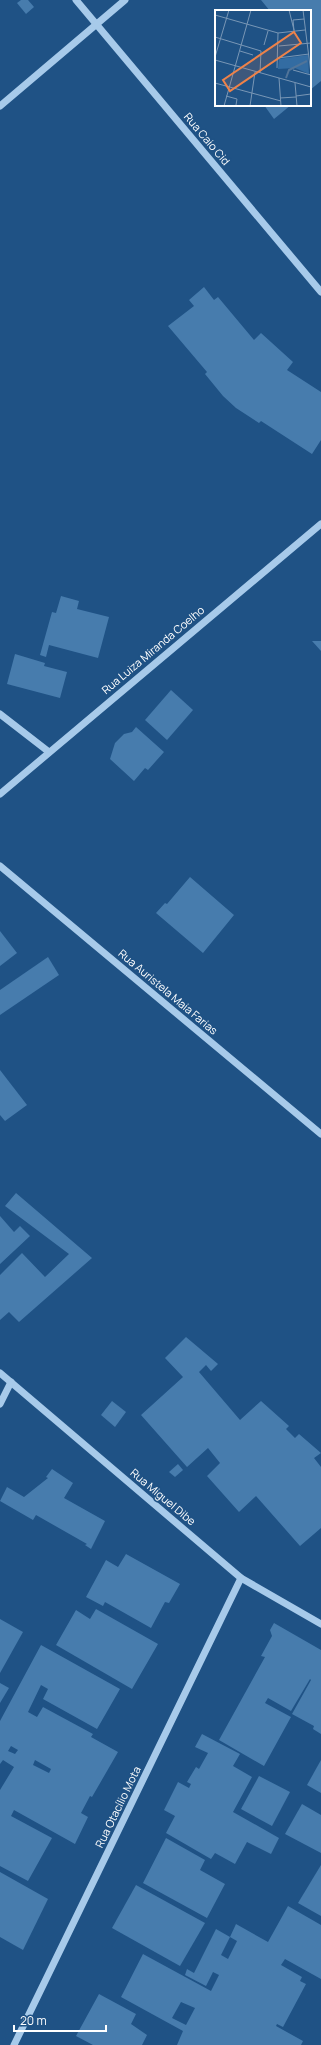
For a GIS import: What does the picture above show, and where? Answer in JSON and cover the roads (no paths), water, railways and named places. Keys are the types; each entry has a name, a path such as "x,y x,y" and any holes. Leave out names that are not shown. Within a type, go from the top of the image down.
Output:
{"street":[{"name":"Rua Caio Cid","path":"76,0 321,292"},
{"path":"0,106 126,0"},
{"name":"Rua Luiza Miranda Coelho","path":"0,794 321,524"},
{"path":"0,714 49,752"},
{"name":"Rua Auristela Maia Farias","path":"0,866 321,1134"},
{"name":"Rua Miguel Dibe","path":"0,1373 241,1578 321,1624"},
{"path":"0,1404 11,1382"},
{"name":"Rua Otacílio Mota","path":"14,2045 241,1578"}]}
